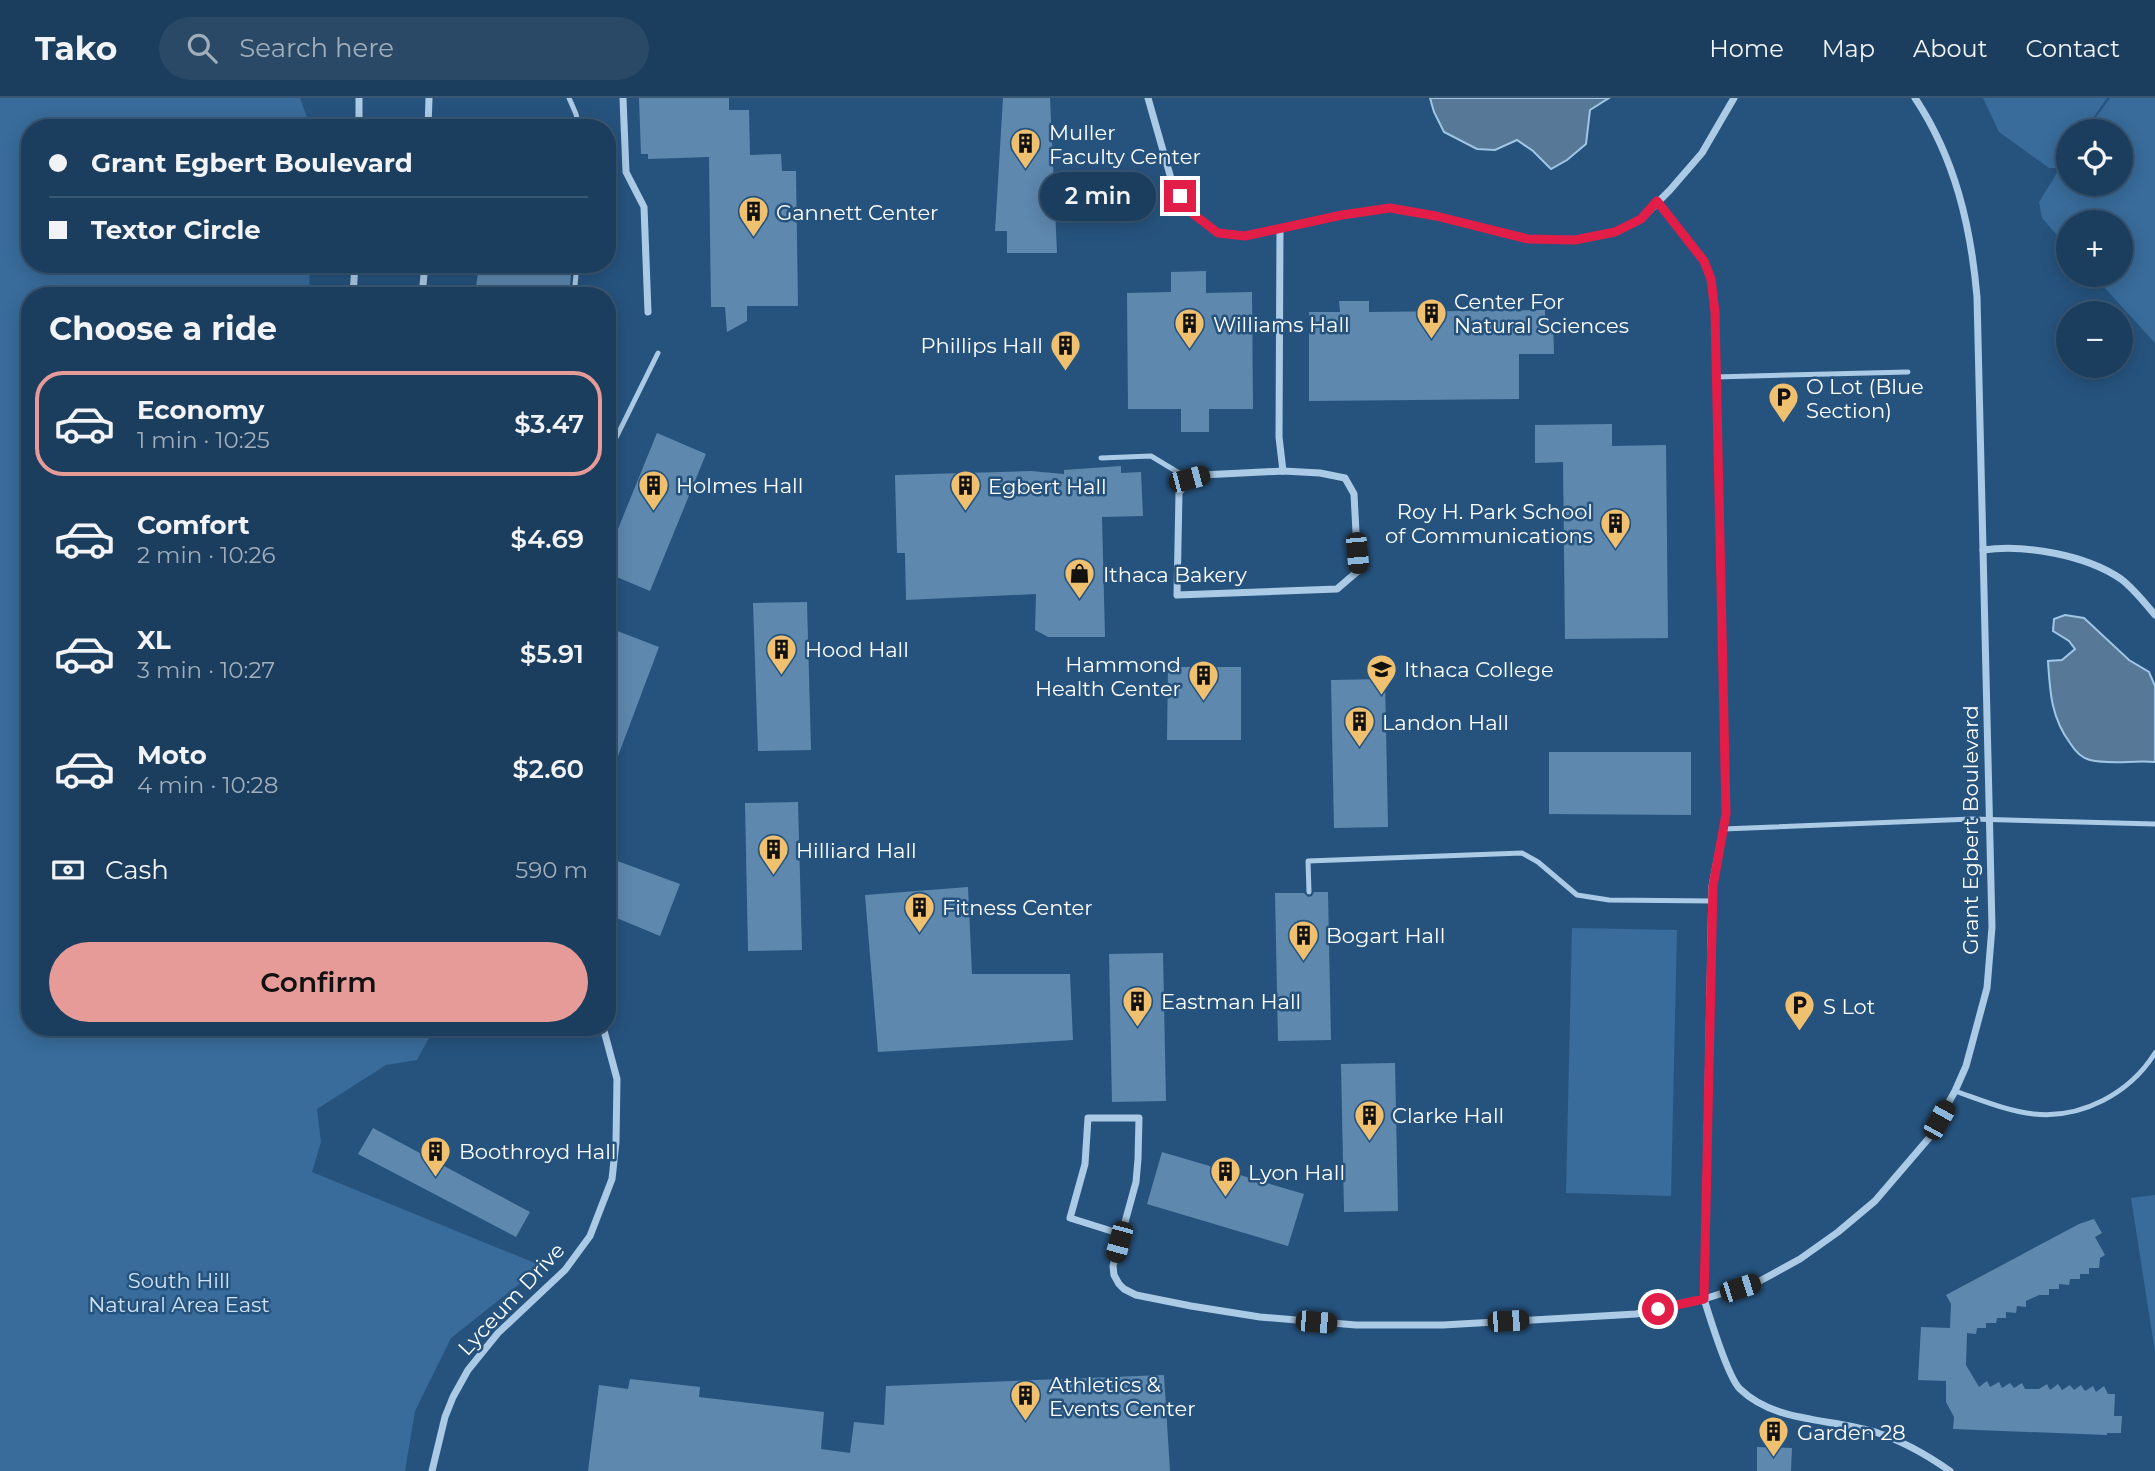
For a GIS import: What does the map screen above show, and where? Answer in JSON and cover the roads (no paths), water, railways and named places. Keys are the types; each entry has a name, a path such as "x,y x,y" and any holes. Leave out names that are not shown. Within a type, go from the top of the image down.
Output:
{"street":[{"path":"359,98 359,119"},
{"path":"428,119 429,98"},
{"path":"623,98 626,172 645,207 648,312"},
{"path":"1148,98 1172,181 1188,210 1218,233 1245,236 1342,215 1390,208 1436,216 1528,239 1575,240 1615,232 1641,219 1702,153 1734,98"},
{"name":"Grant Egbert Boulevard","path":"1121,1234 1070,1218 1085,1164 1088,1118 1139,1118 1136,1182 1113,1266 1114,1275 1124,1289 1136,1295 1260,1317 1356,1325 1443,1325 1636,1314 1704,1299 1758,1282 1800,1259 1875,1201 1929,1138 1955,1091 1970,1053 1987,988 1992,927 1977,297 1973,255 1953,173 1928,117 1915,98"},
{"path":"1657,201 1704,261 1711,279 1715,312 1726,814 1712,901 1704,1299 1724,1356 1739,1388 1758,1402 1787,1414 1877,1432 1920,1450 1950,1471"},
{"path":"1280,228 1279,437 1283,471"},
{"path":"1283,471 1320,473 1345,478 1354,494 1359,571 1337,589 1177,595 1179,494 1189,479 1202,475 1283,471"},
{"path":"1983,550 2017,548 2086,562 2120,579 2155,615"},
{"name":"Lyceum Drive","path":"432,1471 445,1417 468,1370 498,1333 565,1270 590,1236 612,1179 616,1142 617,1079 605,1036"}],"lane":[{"path":"569,98 577,119"},
{"path":"616,438 658,353"},
{"path":"1715,377 1908,372"},
{"path":"1101,458 1151,456 1189,479"},
{"path":"1723,829 1990,819 2155,824"},
{"path":"1309,892 1308,861 1522,853 1538,862 1577,895 1609,900 1712,901"},
{"path":"1955,1091 2032,1114 2075,1111 2095,1105 2128,1085 2155,1053"}],"place":[{"name":"Muller Faculty Center","path":"1026,171"},
{"name":"Gannett Center","path":"753,239"},
{"name":"Center For Natural Sciences","path":"1431,340"},
{"name":"Williams Hall","path":"1190,351"},
{"name":"Phillips Hall","path":"1066,372"},
{"name":"O Lot (Blue Section)","path":"1783,425"},
{"name":"Holmes Hall","path":"653,512"},
{"name":"Egbert Hall","path":"965,513"},
{"name":"Roy H. Park School of Communications","path":"1616,550"},
{"name":"Ithaca Bakery","path":"1080,601"},
{"name":"Hood Hall","path":"782,676"},
{"name":"Ithaca College","path":"1381,696"},
{"name":"Hammond Health Center","path":"1204,703"},
{"name":"Landon Hall","path":"1359,749"},
{"name":"Hilliard Hall","path":"773,877"},
{"name":"Fitness Center","path":"919,934"},
{"name":"Bogart Hall","path":"1303,962"},
{"name":"Eastman Hall","path":"1138,1028"},
{"name":"S Lot","path":"1800,1033"},
{"name":"Clarke Hall","path":"1369,1142"},
{"name":"Boothroyd Hall","path":"436,1178"},
{"name":"Lyon Hall","path":"1225,1199"},
{"name":"Athletics & Events Center","path":"1026,1423"},
{"name":"Garden 28","path":"1774,1459"}],"park label":[{"name":"South Hill Natural Area East","path":"179,1292"}]}
